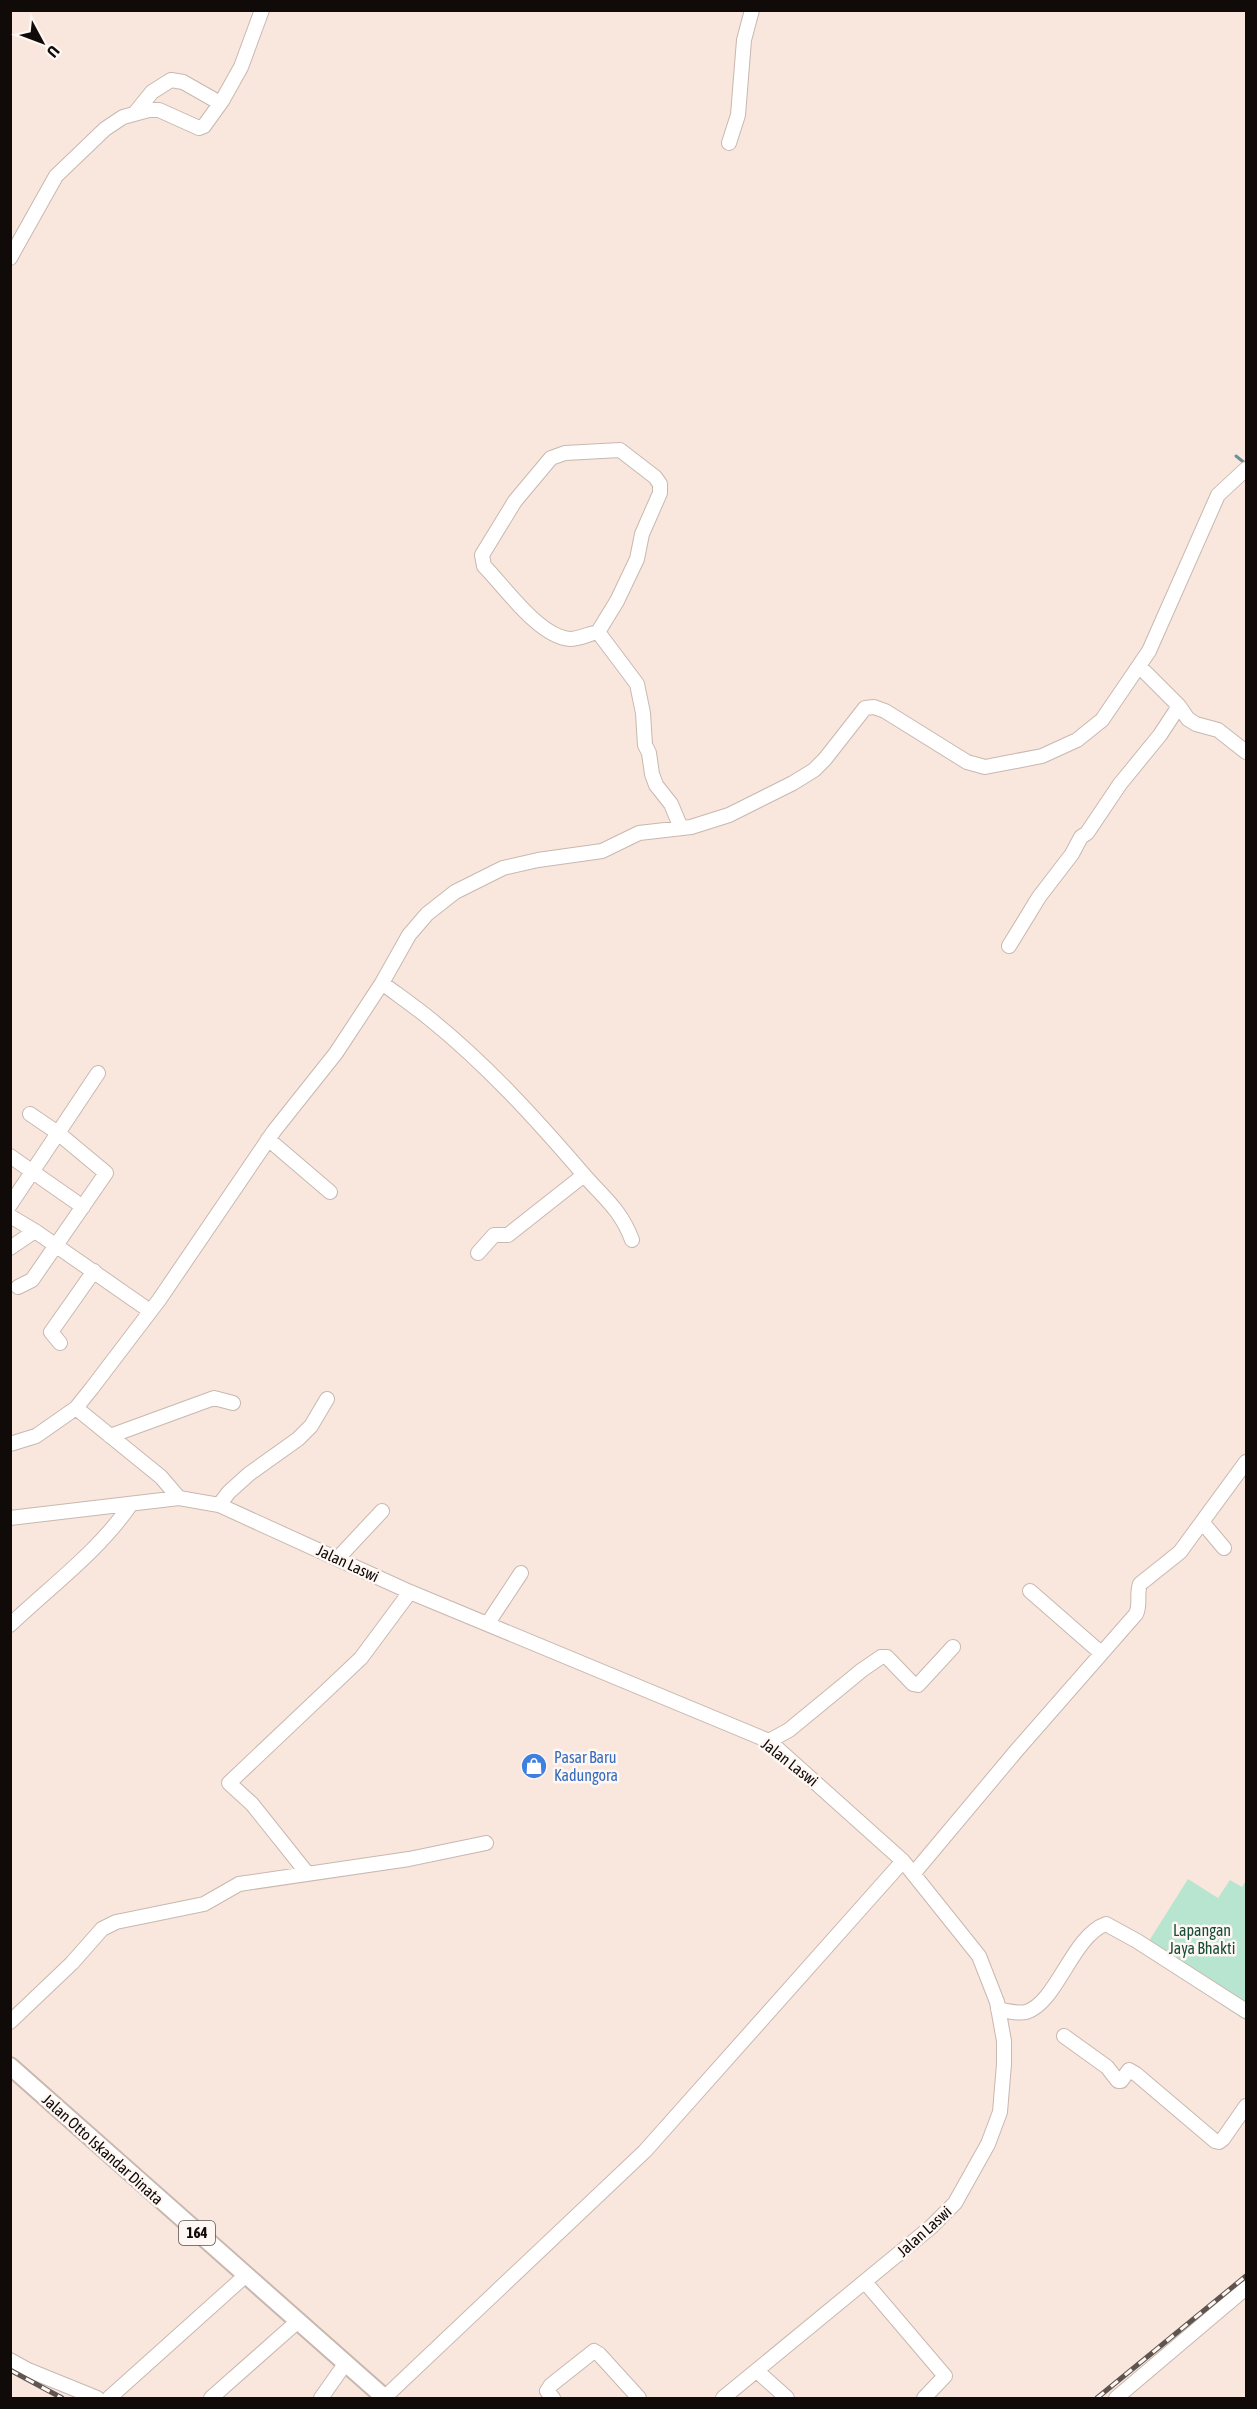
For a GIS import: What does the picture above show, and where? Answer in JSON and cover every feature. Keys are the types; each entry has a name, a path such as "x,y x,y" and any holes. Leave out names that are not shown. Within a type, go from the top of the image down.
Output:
{"main road":[{"name":"Jalan Otto Iskandar Dinata","path":"10,2066 384,2398"}],"street":[{"path":"135,112 159,110 202,128 241,67 262,10"},
{"path":"729,143 738,115 744,40 752,10"},
{"path":"10,258 56,176 105,129 135,112 152,92 171,80 183,82 220,103"},
{"path":"620,450 655,477 660,484 660,493 642,534 637,559 617,601 597,632 572,639 558,636 538,623 484,566 482,555 515,501 551,458 565,453 620,450"},
{"path":"10,1444 36,1436 76,1408 150,1311 268,1139 336,1053 382,983 409,935 427,914 455,892 502,868 538,860 593,853 639,833 681,828 729,815 793,783 813,770 825,759 865,708 874,707 885,711 967,762 986,767 1042,756 1077,740 1102,720 1140,667 1218,495 1246,470"},
{"path":"597,632 637,684 643,713 645,744 649,753 652,774 656,785 671,804 681,828"},
{"path":"1140,667 1179,706 1188,719 1196,724 1218,730 1246,752"},
{"path":"1009,946 1039,897 1072,854 1081,837 1087,833 1120,784 1160,735 1179,706"},
{"path":"382,983 430,1019 490,1075 552,1138 614,1207 625,1222 632,1240"},
{"path":"10,1205 98,1073"},
{"path":"18,1287 32,1280 106,1173 58,1132 30,1114"},
{"path":"268,1139 330,1192"},
{"path":"10,1156 83,1207"},
{"path":"478,1253 494,1235 508,1235 584,1175"},
{"path":"10,1216 150,1311"},
{"path":"10,1248 35,1231"},
{"path":"60,1343 51,1332 94,1271"},
{"path":"110,1436 214,1398 233,1403"},
{"path":"219,1505 229,1492 249,1474 298,1439 311,1426 327,1399"},
{"path":"76,1408 160,1477 179,1498"},
{"path":"914,1873 1136,1614 1137,1592 1140,1584 1172,1560 1203,1523 1246,1462"},
{"name":"Jalan Laswi","path":"10,1518 179,1498 219,1505 410,1592 769,1741 914,1873 979,1956 992,1986 1004,2041 1000,2112 988,2144 955,2203 931,2228 723,2398"},
{"path":"10,1625 103,1539 131,1504"},
{"path":"338,1558 381,1511"},
{"path":"1203,1523 1224,1548"},
{"path":"488,1623 521,1573"},
{"path":"1030,1591 1101,1653"},
{"path":"307,1873 252,1804 229,1783 361,1658 410,1592"},
{"path":"769,1741 789,1730 881,1657 887,1657 913,1684 918,1685 954,1647"},
{"path":"10,2022 72,1963 102,1929 116,1922 204,1904 239,1884 409,1859 486,1843"},
{"path":"384,2398 645,2151 903,1861"},
{"path":"998,2009 1019,2013 1038,2006 1083,1945 1099,1927 1106,1924 1137,1941 1246,2011"},
{"path":"1064,2036 1107,2067 1118,2081 1121,2081 1129,2070 1136,2074 1219,2142 1246,2106"},
{"path":"109,2398 245,2276"},
{"path":"865,2282 945,2376 924,2398"},
{"path":"1116,2398 1246,2288"},
{"path":"211,2398 297,2322"},
{"path":"553,2398 547,2391 551,2385 594,2351 639,2398"},
{"path":"10,2360 28,2370 97,2398"},
{"path":"321,2398 345,2364"},
{"path":"757,2371 787,2398"}],"green space":[{"name":"Lapangan Jaya Bhakti","path":"1188,1879 1218,1898 1230,1880 1242,1887 1246,1880 1246,2021 1142,1952"}],"waterway":[{"path":"1236,456 1246,464"}],"railway":[{"path":"1097,2398 1246,2276"},
{"path":"10,2370 62,2398"}],"place":[{"name":"Pasar Baru Kadungora","path":"534,1766"}]}
